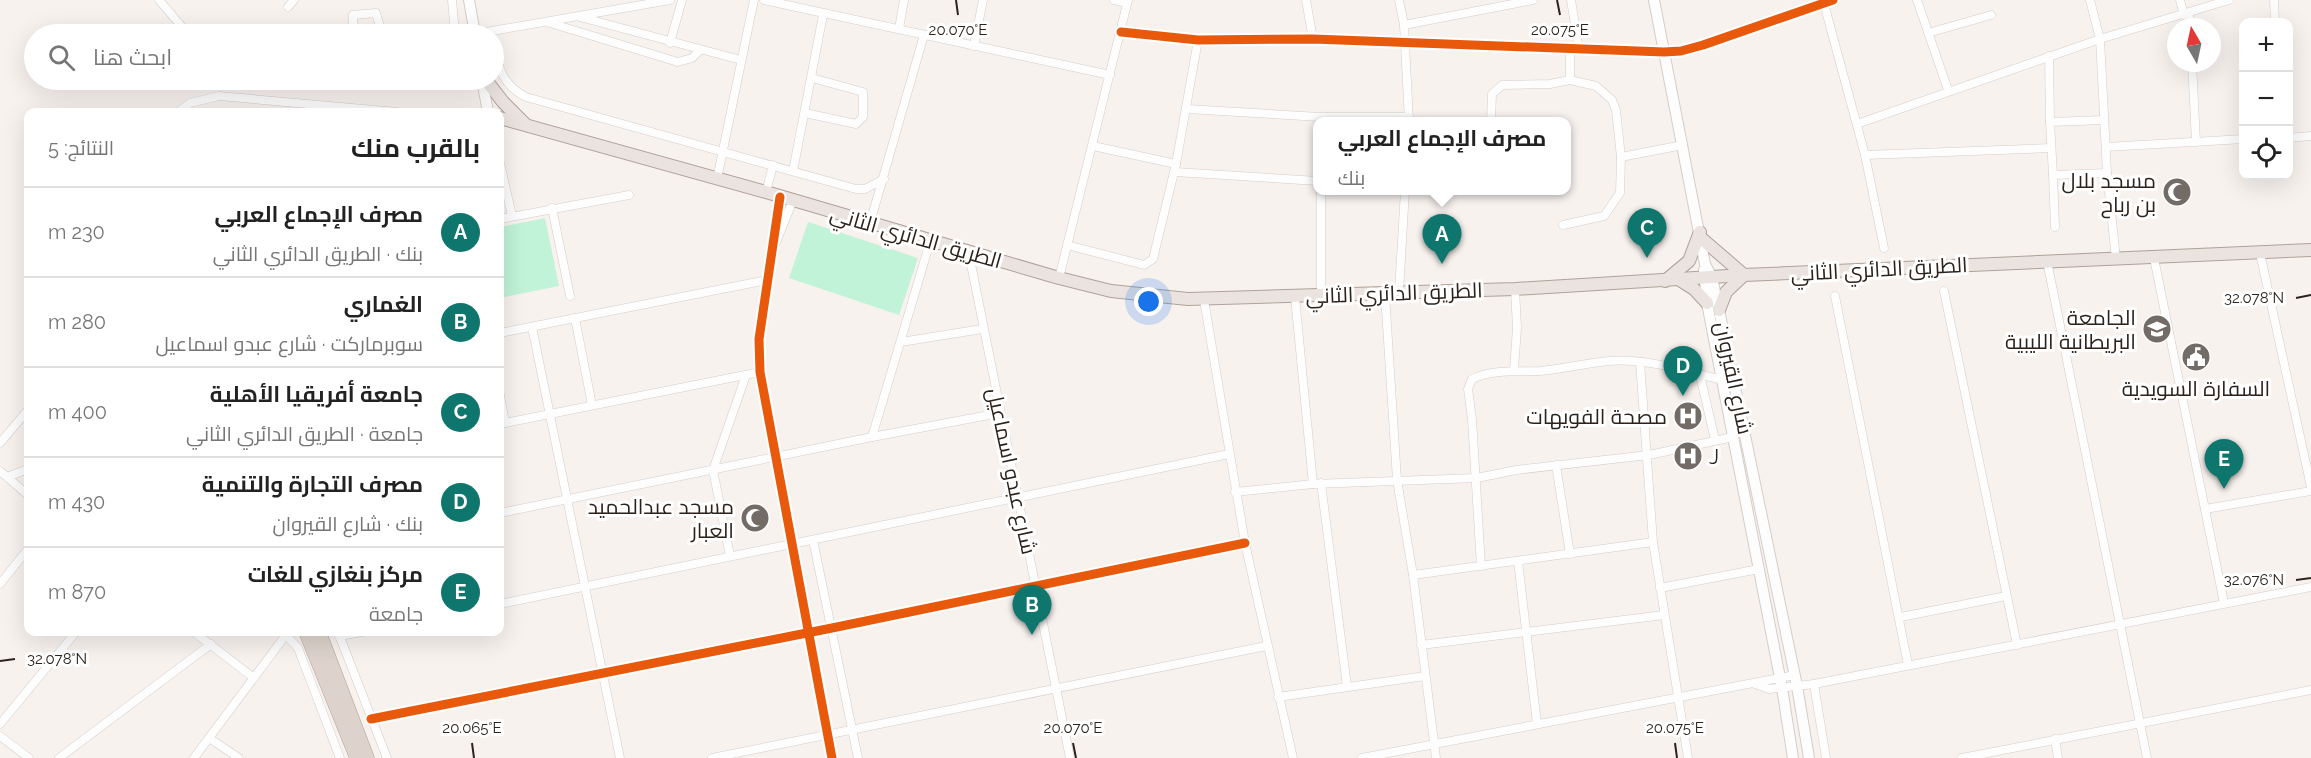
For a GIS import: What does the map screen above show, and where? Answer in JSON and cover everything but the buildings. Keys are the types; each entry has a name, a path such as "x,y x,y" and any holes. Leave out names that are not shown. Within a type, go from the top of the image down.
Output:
{"highway":[{"path":"308,636 357,758"},
{"path":"321,636 368,758"}],"main road":[{"path":"469,0 473,24"},
{"path":"1654,0 1701,235 1708,278 1707,303 1781,683 1793,758"},
{"path":"485,90 488,108"},
{"path":"493,90 530,127"},
{"name":"الطريق الدائري الثاني","path":"504,119 766,192 969,254 1059,278 1111,291 1204,300 1515,289 1744,275 2311,250"},
{"path":"1701,235 1744,275 1726,292 1719,310"},
{"path":"1664,281 1689,261 1701,235"},
{"name":"شارع القيروان","path":"1708,278 1719,310 1796,681 1809,758"},
{"path":"1680,280 1692,287 1707,303"}],"street":[{"path":"159,0 179,24"},
{"path":"287,0 288,7 294,0"},
{"path":"452,0 455,24"},
{"path":"504,30 578,17 641,2 670,0"},
{"path":"670,43 682,0"},
{"path":"717,179 754,0"},
{"path":"764,0 823,15 899,29 1110,75"},
{"path":"899,29 904,0"},
{"path":"974,46 983,0"},
{"path":"1059,278 1128,1 1114,0"},
{"path":"1306,0 1313,39"},
{"path":"1399,0 1406,42 1409,117"},
{"path":"1404,25 1533,0"},
{"path":"1571,0 1579,50"},
{"path":"1121,32 1198,40 1313,39 1664,52 1681,51 1703,45 1833,0"},
{"path":"1917,0 1948,90"},
{"path":"2090,0 2100,39 2107,173 2116,259"},
{"path":"2180,0 2188,18"},
{"path":"1857,124 2049,56 2229,0"},
{"path":"2274,0 2275,18"},
{"path":"1824,2 1865,155 1884,248"},
{"path":"351,24 353,15 370,12 376,13 380,24"},
{"path":"793,171 823,15"},
{"path":"1928,33 1991,15"},
{"path":"578,17 741,60"},
{"path":"547,22 678,62 692,58 700,50"},
{"path":"870,223 924,35"},
{"path":"1067,245 1109,258 1148,265 1153,260 1175,168 1198,40"},
{"path":"1570,50 1570,80"},
{"path":"2049,56 2055,227"},
{"path":"2192,72 2196,142"},
{"path":"504,78 513,90 526,97 856,189 865,189 884,179"},
{"path":"805,113 856,124 863,117 863,92 812,78"},
{"path":"1491,117 1492,94 1502,85 1550,84 1570,80 1596,86 1612,100 1616,110 1621,157 1620,193 1604,216 1563,225"},
{"path":"183,108 190,103 219,96 352,108"},
{"path":"1187,109 1313,118"},
{"path":"2050,122 2104,120"},
{"path":"2293,138 2311,136"},
{"path":"2106,147 2239,139"},
{"path":"1621,157 1683,145"},
{"path":"1093,146 1175,168 1313,181"},
{"path":"1865,155 2051,148"},
{"path":"766,192 772,165"},
{"path":"2052,175 2107,173"},
{"path":"504,181 512,216"},
{"path":"504,218 629,195"},
{"path":"1320,296 1321,195"},
{"path":"1399,292 1405,195"},
{"path":"780,197 759,339 760,372 774,458 832,758"},
{"path":"774,247 785,226 793,200"},
{"path":"552,208 570,297"},
{"path":"872,437 930,242"},
{"path":"2205,509 2311,489 2260,253"},
{"name":"شارع عبدو اسماعيل","path":"969,254 982,329 1070,758"},
{"path":"2154,258 2224,603"},
{"path":"2047,261 2147,758"},
{"path":"504,332 767,280"},
{"path":"1514,370 1517,328 1515,289"},
{"path":"1944,291 2017,645"},
{"path":"1385,294 1397,480 1413,575 1436,758"},
{"path":"1835,296 1908,665"},
{"path":"1294,297 1317,484 1347,686"},
{"path":"1204,300 1235,492 1266,645 1293,758"},
{"path":"575,318 592,405"},
{"path":"532,327 565,500 620,758"},
{"path":"901,342 982,329"},
{"path":"1481,566 1477,478 1468,389 1472,379 1483,374 1514,370 1540,371 1609,361 1640,362 1722,380"},
{"path":"1640,362 1653,542 1688,758"},
{"path":"504,423 760,372"},
{"path":"730,556 712,470 746,375"},
{"path":"1700,375 1715,440"},
{"path":"504,512 1000,413"},
{"path":"0,443 24,415"},
{"path":"1235,492 1317,484 1477,478 1556,465 1648,455 1733,437"},
{"path":"504,603 1229,454"},
{"path":"1556,465 1570,554"},
{"path":"0,471 24,492"},
{"path":"7,477 24,471"},
{"path":"813,540 858,758"},
{"path":"1413,575 1653,542"},
{"path":"371,719 1245,543"},
{"path":"0,584 24,554"},
{"path":"1518,561 1537,724"},
{"path":"1660,588 1759,569"},
{"path":"1362,758 1755,684 1796,681 1814,684 2311,586"},
{"path":"1900,617 2006,596"},
{"path":"1421,645 1664,615"},
{"path":"0,724 73,636"},
{"path":"200,636 254,678"},
{"path":"194,758 285,636"},
{"path":"289,636 297,648 340,758"},
{"path":"340,636 387,758"},
{"path":"58,758 211,644"},
{"path":"712,758 1266,645"},
{"path":"1278,697 1425,676"},
{"path":"1814,684 1826,758"},
{"path":"1962,758 2311,690"},
{"path":"0,736 29,758"},
{"path":"209,738 239,758"},
{"path":"2055,739 2058,758"}],"green space":[{"path":"545,218 559,286 504,297 504,226"},
{"path":"808,222 918,258 899,315 789,278"}],"cycle path":[{"path":"1121,32 1198,40 1313,39 1664,52 1681,51 1703,45 1833,0"},
{"path":"780,197 759,339 760,372 832,758"},
{"path":"371,719 1245,543"}],"place":[{"name":"مسجد بلال بن رباح","path":"2177,192"},
{"name":"جامعة أفريقيا الأهلية","path":"1647,258"},
{"name":"مصرف الإجماع العربي","path":"1442,264"},
{"name":"الجامعة البريطانية الليبية","path":"2157,329"},
{"name":"السفارة السويدية","path":"2196,357"},
{"name":"مصرف التجارة والتنمية","path":"1683,396"},
{"name":"مصحة الفويهات","path":"1688,416"},
{"name":"J","path":"1688,456"},
{"name":"مركز بنغازي للغات","path":"2224,489"},
{"name":"مسجد عبدالحميد العبار","path":"755,518"},
{"name":"الغماري","path":"1032,635"}]}
